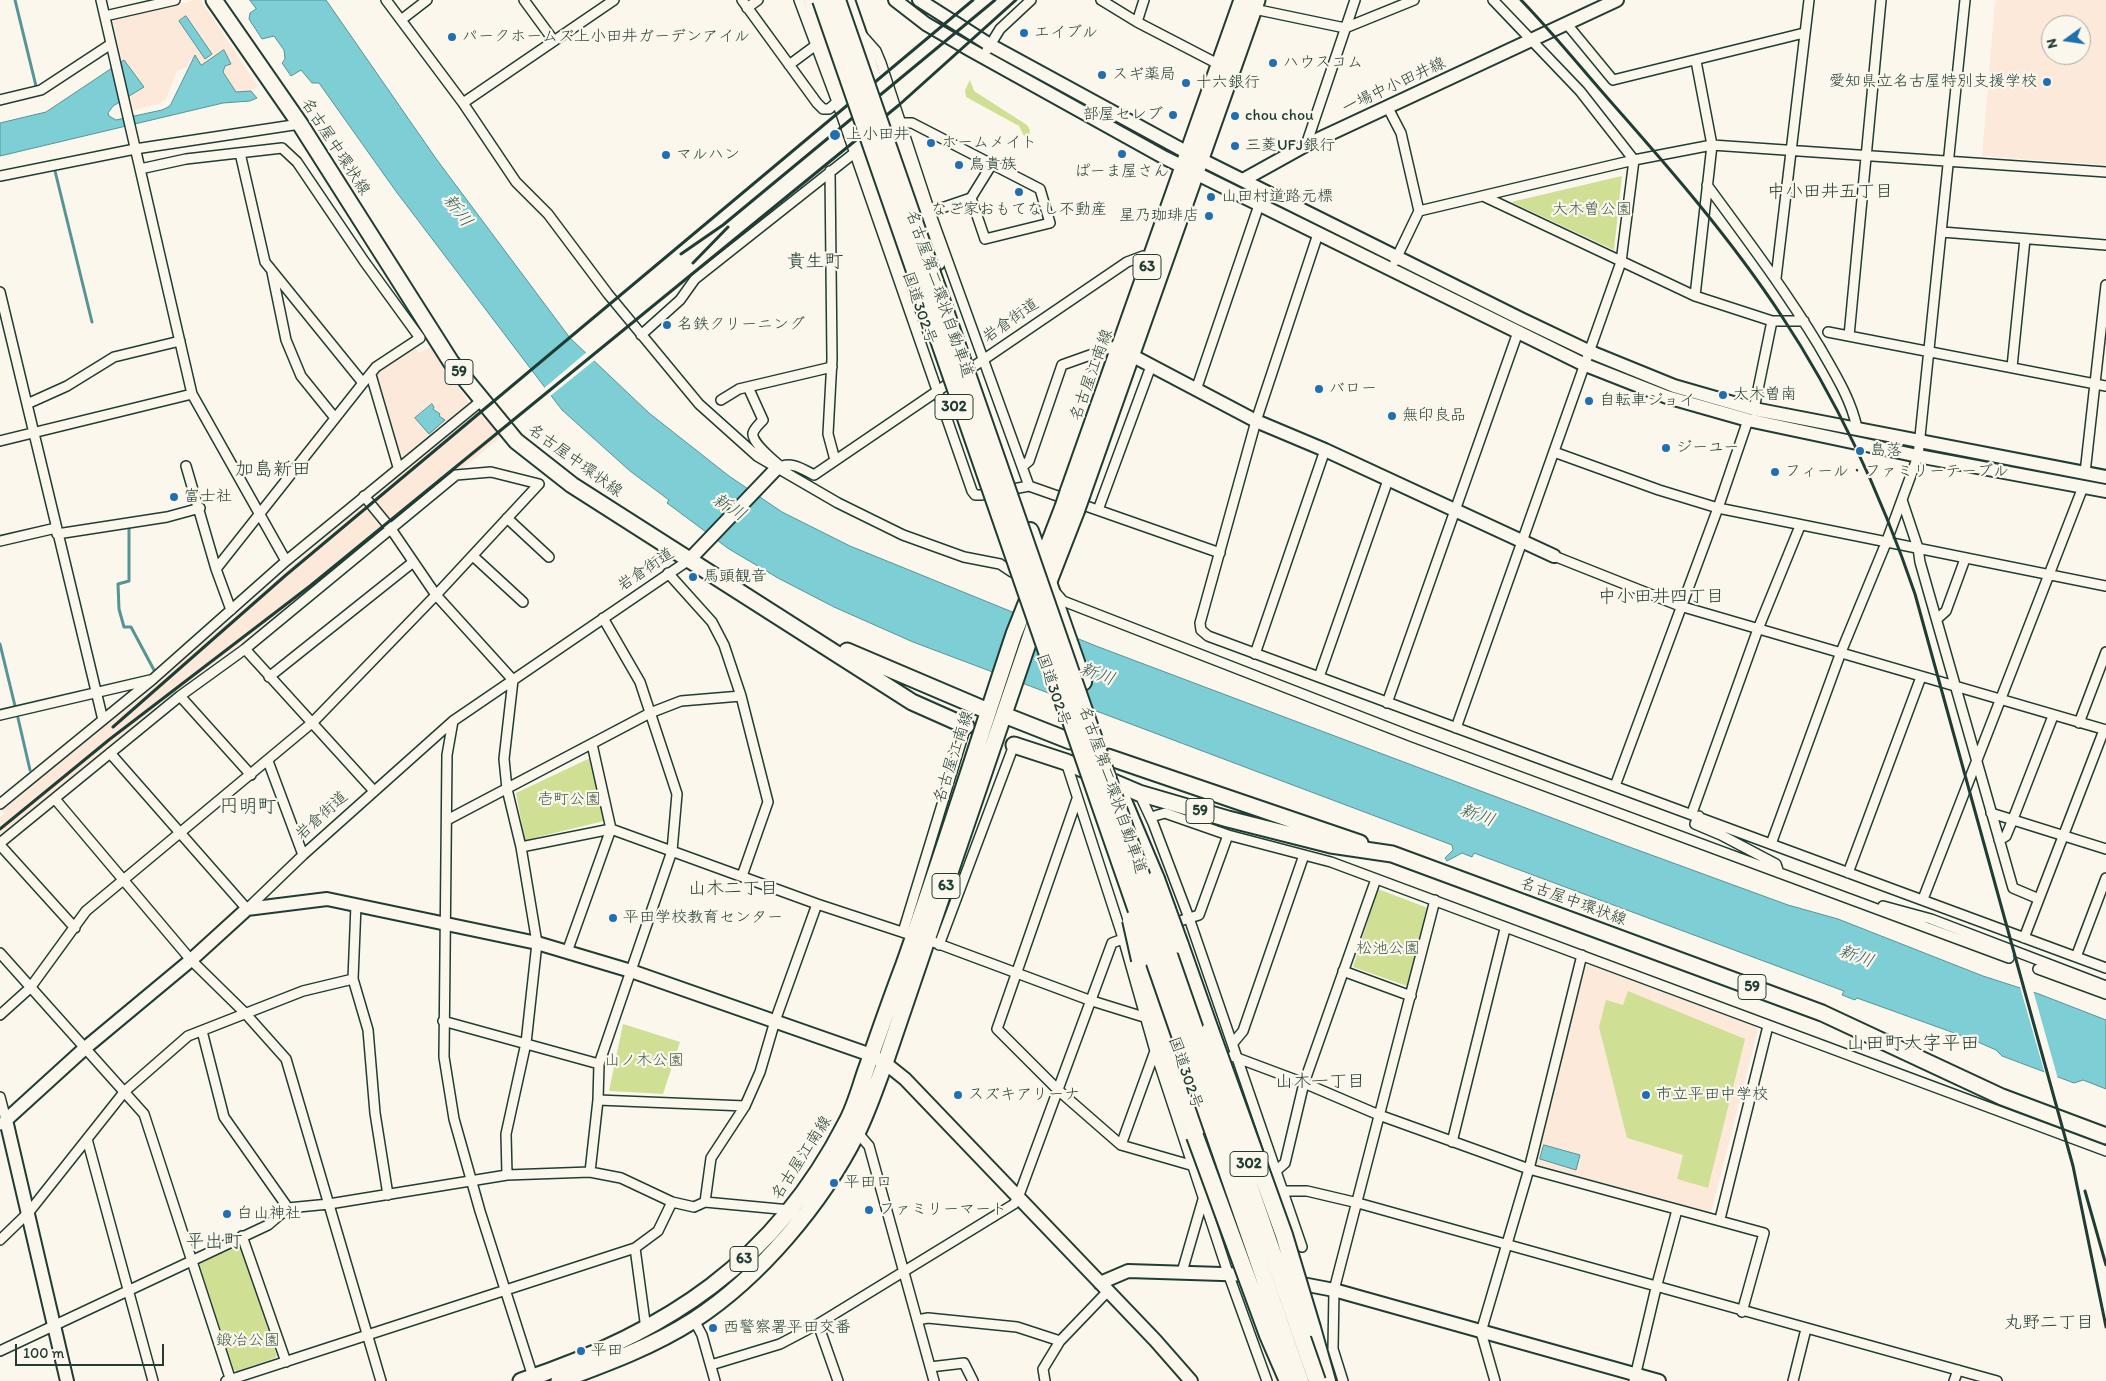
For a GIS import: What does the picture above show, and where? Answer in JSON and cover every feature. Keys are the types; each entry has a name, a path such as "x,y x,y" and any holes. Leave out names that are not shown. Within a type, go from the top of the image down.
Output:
{"highway":[{"name":"名古屋第二環状自動車道","path":"812,0 1300,1381"},
{"name":"国道302号","path":"812,0 836,84 906,272 1012,572 1032,639 1068,737 1071,760 1126,898 1143,958 1289,1377"},
{"name":"名古屋第二環状自動車道","path":"837,0 1317,1381"},
{"name":"国道302号","path":"846,0 1121,796 1177,946 1290,1282 1326,1381"},
{"path":"1177,946 1210,1030 1284,1235 1326,1381"},
{"path":"1143,958 1152,1006 1195,1136 1249,1284 1289,1377"}],"main road":[{"name":"名古屋中環状線","path":"214,0 300,124 451,362 516,441 572,484 695,554 813,637 912,702 966,726"},
{"name":"名古屋江南線","path":"1126,349 1150,257 1192,163 1218,64 1251,3"},
{"name":"名古屋江南線","path":"530,1380 646,1330 688,1305 722,1279 753,1251 790,1210 820,1168 847,1123 871,1055 921,938 1032,639 1069,510 1251,3"},
{"name":"名古屋江南線","path":"559,1381 635,1351 694,1320 762,1262 796,1225 832,1176 857,1132 885,1062 989,707 1041,563 1069,510"},
{"path":"813,637 989,707"},
{"path":"1005,712 1068,737"},
{"name":"名古屋中環状線","path":"1014,745 1071,760 1172,808 1331,846 1392,854 1822,1013 2002,1097 2106,1136"},
{"path":"1108,756 1392,854"}],"street":[{"path":"101,0 192,394 286,561"},
{"path":"105,16 175,0"},
{"path":"386,0 463,103 516,182 548,214 641,335 699,404 775,471 903,535 964,557 1000,564 1012,572"},
{"path":"401,20 427,0"},
{"path":"524,0 554,40"},
{"path":"463,103 614,0"},
{"path":"758,0 745,4 823,109 829,109 837,102"},
{"path":"812,0 816,45 836,84 837,102 854,154 972,491 975,495 981,495 1028,486 1220,553"},
{"path":"895,0 926,24 984,57 1192,163 1243,180 1588,351 1674,386 1751,414 1857,428 2106,477"},
{"path":"919,0 990,45 1192,163 1235,193 1392,268 1583,364 1667,397 1751,414 1918,456 2106,491"},
{"path":"984,57 1000,29 1031,0"},
{"path":"1101,0 1137,22 1218,64"},
{"path":"1137,22 1144,0"},
{"path":"1306,145 1355,0"},
{"path":"1251,3 1345,28 1414,0"},
{"path":"1456,728 1520,541 1554,452 1583,364 1621,262 1634,160 1580,90 1493,0"},
{"name":"一場中小田井線","path":"1243,180 1306,145 1617,0"},
{"path":"1776,278 1809,0"},
{"path":"1849,336 1881,0"},
{"path":"1772,844 1840,652 1886,543 1918,456 1965,0"},
{"path":"1566,23 1612,80 1696,61 1804,33"},
{"path":"857,30 876,51 930,212 1023,466 1028,486"},
{"path":"0,100 41,90 111,44"},
{"path":"789,65 816,45"},
{"path":"1694,296 1712,145 1696,61"},
{"path":"1388,108 1401,133 1420,211 1392,268"},
{"path":"900,123 912,123 1040,189 1050,223 985,239 971,198"},
{"path":"0,176 135,149 300,124"},
{"path":"1420,211 1634,160 1712,145 2106,172"},
{"path":"140,169 186,159 282,148 296,162 420,338 376,368 216,570"},
{"path":"240,153 266,262 363,383"},
{"path":"641,335 680,300 696,279 830,171 854,154"},
{"path":"930,212 971,198 992,164"},
{"path":"830,171 832,367 828,434 835,460"},
{"path":"1707,185 1776,278 1804,321 1854,411 1857,428"},
{"path":"1483,196 1694,296 1772,322 1804,321"},
{"path":"1196,390 1259,205"},
{"path":"1942,232 2106,245"},
{"path":"1318,234 1256,421 1200,623 1201,630 1208,636 1255,654 1696,815 2106,968"},
{"path":"2012,367 2025,239"},
{"name":"岩倉街道","path":"775,471 795,465 814,475 1127,262 1143,256 1150,257"},
{"path":"271,269 286,340 301,376 335,418"},
{"path":"2085,473 2106,285"},
{"path":"0,292 103,720"},
{"path":"1615,786 1751,414 1772,322"},
{"path":"1387,703 1518,332"},
{"path":"1828,332 2106,386"},
{"path":"27,404 67,386 114,357 180,341"},
{"path":"1023,466 1029,460 1062,365 1126,349 1152,366 1256,421 1325,450 1455,512 1554,556 1680,606 2105,730 2024,938"},
{"path":"1098,510 1152,366"},
{"path":"721,400 738,389 832,367"},
{"path":"371,375 398,467"},
{"path":"748,387 763,420 753,433 753,436 775,471"},
{"path":"0,441 192,394"},
{"path":"0,804 153,679 286,561 481,400"},
{"path":"1255,654 1325,450"},
{"path":"1554,452 1658,490 1718,508 2106,586"},
{"path":"186,466 200,508 216,570 230,610"},
{"path":"695,554 775,471"},
{"path":"0,1015 30,988 75,928 86,911 313,722 436,595 539,484 491,472 456,475 245,649 180,696 0,844 75,928"},
{"path":"1319,677 1388,480"},
{"path":"1923,899 2083,487"},
{"path":"364,496 391,529 412,563 436,595 513,680 504,759 507,789 521,847 537,943 526,1043 506,1134 507,1175"},
{"path":"1902,500 1918,548 2013,888 2039,899"},
{"path":"0,541 57,531 167,517 200,508"},
{"path":"508,518 549,558"},
{"path":"1779,873 1776,864 1721,834 1694,824 1758,630 1800,526"},
{"name":"岩倉街道","path":"3,1122 84,1049 190,960 303,855 453,721 695,554"},
{"path":"473,556 523,602"},
{"path":"1937,619 1946,611 1965,559"},
{"path":"269,677 412,563"},
{"path":"668,573 712,622 724,646 741,696 768,802 742,876"},
{"path":"1048,583 1063,601 1100,616 1441,747 2009,958"},
{"path":"590,1172 598,1100 599,1064 672,851 677,794 640,682 603,618"},
{"path":"245,649 374,791"},
{"path":"2079,723 2106,652"},
{"path":"1848,873 1920,677"},
{"path":"0,715 153,679"},
{"path":"180,696 251,775"},
{"path":"447,820 650,713 681,701 741,696"},
{"path":"1999,840 2006,836 2053,716"},
{"path":"453,721 447,755 444,1057 454,1119 506,1289 530,1380"},
{"path":"921,938 966,726"},
{"path":"567,952 612,829 592,744"},
{"path":"921,938 1014,745"},
{"path":"110,753 247,909 327,899 537,943 631,971 871,1055 885,1062 905,1079 1191,1381"},
{"path":"268,760 303,855"},
{"path":"1071,760 1078,799 1148,1018 1155,1051 1209,1210 1228,1273 1267,1381"},
{"path":"1139,793 1151,817 1189,918 1302,1247"},
{"path":"54,799 124,878 190,960 245,1013 286,1059 381,1381"},
{"path":"1078,799 997,1029 1058,1090 1121,1145 1194,1166"},
{"path":"1151,817 1172,808 1228,836 1331,862 1435,900 1505,929 1582,955 2106,1151"},
{"path":"1991,813 2106,850"},
{"path":"521,847 612,829 1090,1000 1148,1018"},
{"path":"711,1364 780,1344 818,1324 1014,1204 1018,1198 1112,943 1198,915 1228,836"},
{"path":"1233,1043 1246,1025 1304,856"},
{"path":"2076,957 2106,878"},
{"path":"1277,1170 1285,1163 1304,1083 1376,879"},
{"path":"1828,891 1931,919 2106,986"},
{"path":"1343,1381 1333,1349 1334,1290 1358,1204 1435,900"},
{"path":"706,1202 712,1158 745,1106 760,1072 775,1021 818,904"},
{"path":"356,905 353,979 368,1030 375,1114 388,1195"},
{"path":"1452,1142 1505,929"},
{"path":"0,953 144,1114 229,1380 635,1248 658,1231 672,1202"},
{"path":"1495,1381 1481,1332 1529,1169 1582,955"},
{"path":"2038,969 2106,994"},
{"path":"1343,971 1411,996"},
{"path":"0,1240 29,1212 125,1091 188,1036 303,991 353,979"},
{"path":"443,1021 599,1064"},
{"path":"1227,1026 1235,1028 1246,1025"},
{"path":"1720,1220 1768,1026"},
{"path":"202,1031 224,1117 288,1208"},
{"path":"1121,1145 1155,1051"},
{"path":"1236,1057 1379,1115 1529,1169 1720,1220 1764,1234 1742,1312"},
{"path":"0,1098 3,1122 29,1212 67,1381"},
{"path":"598,1100 745,1106"},
{"path":"857,1132 869,1146 934,1381"},
{"path":"87,1139 153,1381"},
{"path":"0,1351 268,1225 288,1208 329,1204 507,1175 590,1172 622,1178 672,1202 694,1207 706,1202 790,1210"},
{"path":"1284,1191 1307,1191 1358,1204 1742,1312 1997,1381"},
{"path":"1182,1272 1204,1196"},
{"path":"1209,1210 1241,1240"},
{"path":"1635,1378 1677,1210"},
{"path":"242,1236 286,1362"},
{"path":"635,1248 646,1330"},
{"path":"1045,1381 1043,1369 1060,1341 1104,1287 1128,1271 1254,1275 1334,1290 1635,1378 1659,1381"},
{"path":"917,1320 928,1318 1017,1327 1060,1341"},
{"path":"694,1320 702,1334 715,1381"},
{"path":"818,1324 838,1381"},
{"path":"1793,1381 1806,1329"},
{"path":"930,1367 964,1363 973,1381"},
{"path":"1954,1381 1958,1370"},
{"path":"1276,1381 1289,1377"}],"shaded area":[{"path":"201,0 258,86 251,91 236,92 223,72 225,66 212,59 201,65 191,59 187,67 177,71 166,99 159,104 133,110 130,96 144,86 124,60 122,61 113,21 115,18 168,5 169,8"},
{"name":"愛知県立名古屋特別支援学校","path":"1997,0 2106,0 2106,165 1982,156 1995,2"},
{"path":"415,347 419,353 431,347 470,404 405,459 401,459 375,379 378,373 394,360"},
{"path":"477,409 502,436 396,524 371,497"},
{"path":"364,503 385,532 278,617 206,669 0,837 0,818 4,814 1,809 122,707 126,706 222,627"},
{"name":"市立平田中学校","path":"1589,964 1754,1026 1758,1030 1712,1209 1709,1212 1537,1165 1534,1160 1586,966"}],"green space":[{"path":"970,80 974,91 1027,125 1030,130 1029,136 1024,136 1019,126 966,97 965,90"},
{"name":"大木曽公園","path":"1622,176 1614,250 1511,202"},
{"name":"壱町公園","path":"590,758 604,821 525,840 516,793"},
{"name":"松池公園","path":"1378,889 1428,908 1407,986 1353,967"},
{"path":"1628,991 1745,1039 1708,1188 1677,1179 1683,1155 1627,1138 1599,1027 1606,1000 1623,1005"},
{"name":"山ノ木公園","path":"623,1024 680,1042 663,1094 609,1091"},
{"name":"鍛冶公園","path":"236,1245 241,1247 277,1356 237,1371 232,1369 199,1266 201,1262"}],"water":[{"name":"新川","path":"250,0 326,0 437,160 570,338 649,413 729,476 782,512 850,546 1096,646 1624,845 1788,905 1838,919 1983,976 2039,994 2106,1020 2106,1089 2083,1080 2074,1083 2002,1056 1996,1050 1971,1039 1857,998 1855,1000 1842,995 1844,991 1474,853 1472,857 1462,853 1447,861 1445,858 1453,850 1452,845 913,642 834,607 778,578 729,549 667,503 669,500 630,471 562,410 395,190 319,83 312,83 301,70 291,76 282,63 285,59 284,50 274,36 262,39 249,19 250,13 256,9"},
{"path":"186,16 212,54 205,59 179,21"},
{"path":"224,50 231,64 225,66 223,72 236,92 251,91 257,98 250,101 223,103 0,156 0,123 46,112 124,60 144,87 113,106 108,113 109,116 116,120 162,110 170,106 195,55 201,65"},
{"path":"432,404 433,409 445,420 429,434 415,418"},
{"path":"1544,1145 1580,1155 1576,1170 1540,1159"}],"pier":[{"path":"588,351 596,359 549,397 543,389"},
{"path":"2020,987 2033,990 2058,1079 2045,1074"}],"waterway":[{"path":"15,0 36,86"},
{"path":"55,171 92,322"},
{"path":"129,527 129,581 118,584 119,609 124,627 131,627 154,670"},
{"path":"0,644 15,706"},
{"path":"18,718 30,770"}],"railway":[{"path":"113,727 286,575 973,0"},
{"path":"681,254 723,225 995,0"},
{"path":"0,829 110,739 310,586 899,105 1016,0"},
{"path":"1521,0 1678,179 1742,259 1802,348 1840,415 1873,486 1915,594 2073,1166 2106,1327"},
{"path":"693,263 728,227"},
{"path":"2085,1191 2106,1265"}],"place":[{"name":"エイブル","path":"1024,33"},
{"name":"パークホームズ上小田井ガーデンアイル","path":"452,37"},
{"name":"ハウスコム","path":"1273,63"},
{"name":"スギ薬局","path":"1102,75"},
{"name":"愛知県立名古屋特別支援学校","path":"2047,82"},
{"name":"十六銀行","path":"1186,83"},
{"name":"部屋セレブ","path":"1173,115"},
{"name":"chou chou","path":"1235,116"},
{"name":"上小田井","path":"835,135"},
{"name":"ホームメイト","path":"931,143"},
{"name":"三菱UFJ銀行","path":"1235,146"},
{"name":"ぱーま屋さん","path":"1122,154"},
{"name":"マルハン","path":"666,155"},
{"name":"鳥貴族","path":"959,165"},
{"name":"なご家おもてなし不動産","path":"1019,192"},
{"name":"山田村道路元標","path":"1211,197"},
{"name":"星乃珈琲店","path":"1209,216"},
{"name":"名鉄クリーニング","path":"667,325"},
{"name":"バロー","path":"1319,389"},
{"name":"大木曽南","path":"1723,395"},
{"name":"自転車ジョイ","path":"1589,401"},
{"name":"無印良品","path":"1392,416"},
{"name":"ジーユー","path":"1666,448"},
{"name":"島落","path":"1860,451"},
{"name":"フィール・ファミリーテーブル","path":"1775,472"},
{"name":"富士社","path":"174,497"},
{"name":"馬頭観音","path":"693,577"},
{"name":"平田学校教育センター","path":"613,918"},
{"name":"スズキアリーナ","path":"958,1095"},
{"name":"市立平田中学校","path":"1646,1095"},
{"name":"平田口","path":"834,1183"},
{"name":"ファミリーマート","path":"869,1210"},
{"name":"白山神社","path":"227,1214"},
{"name":"西警察署平田交番","path":"713,1328"},
{"name":"平田","path":"581,1351"}],"district":[{"name":"中小田井五丁目","path":"1830,192"},
{"name":"貴生町","path":"815,262"},
{"name":"加島新田","path":"273,470"},
{"name":"中小田井四丁目","path":"1661,597"},
{"name":"円明町","path":"248,807"},
{"name":"山木二丁目","path":"733,889"},
{"name":"山田町大字平田","path":"1913,1044"},
{"name":"山木一丁目","path":"1320,1082"},
{"name":"平出町","path":"214,1242"},
{"name":"丸野二丁目","path":"2049,1323"}]}
